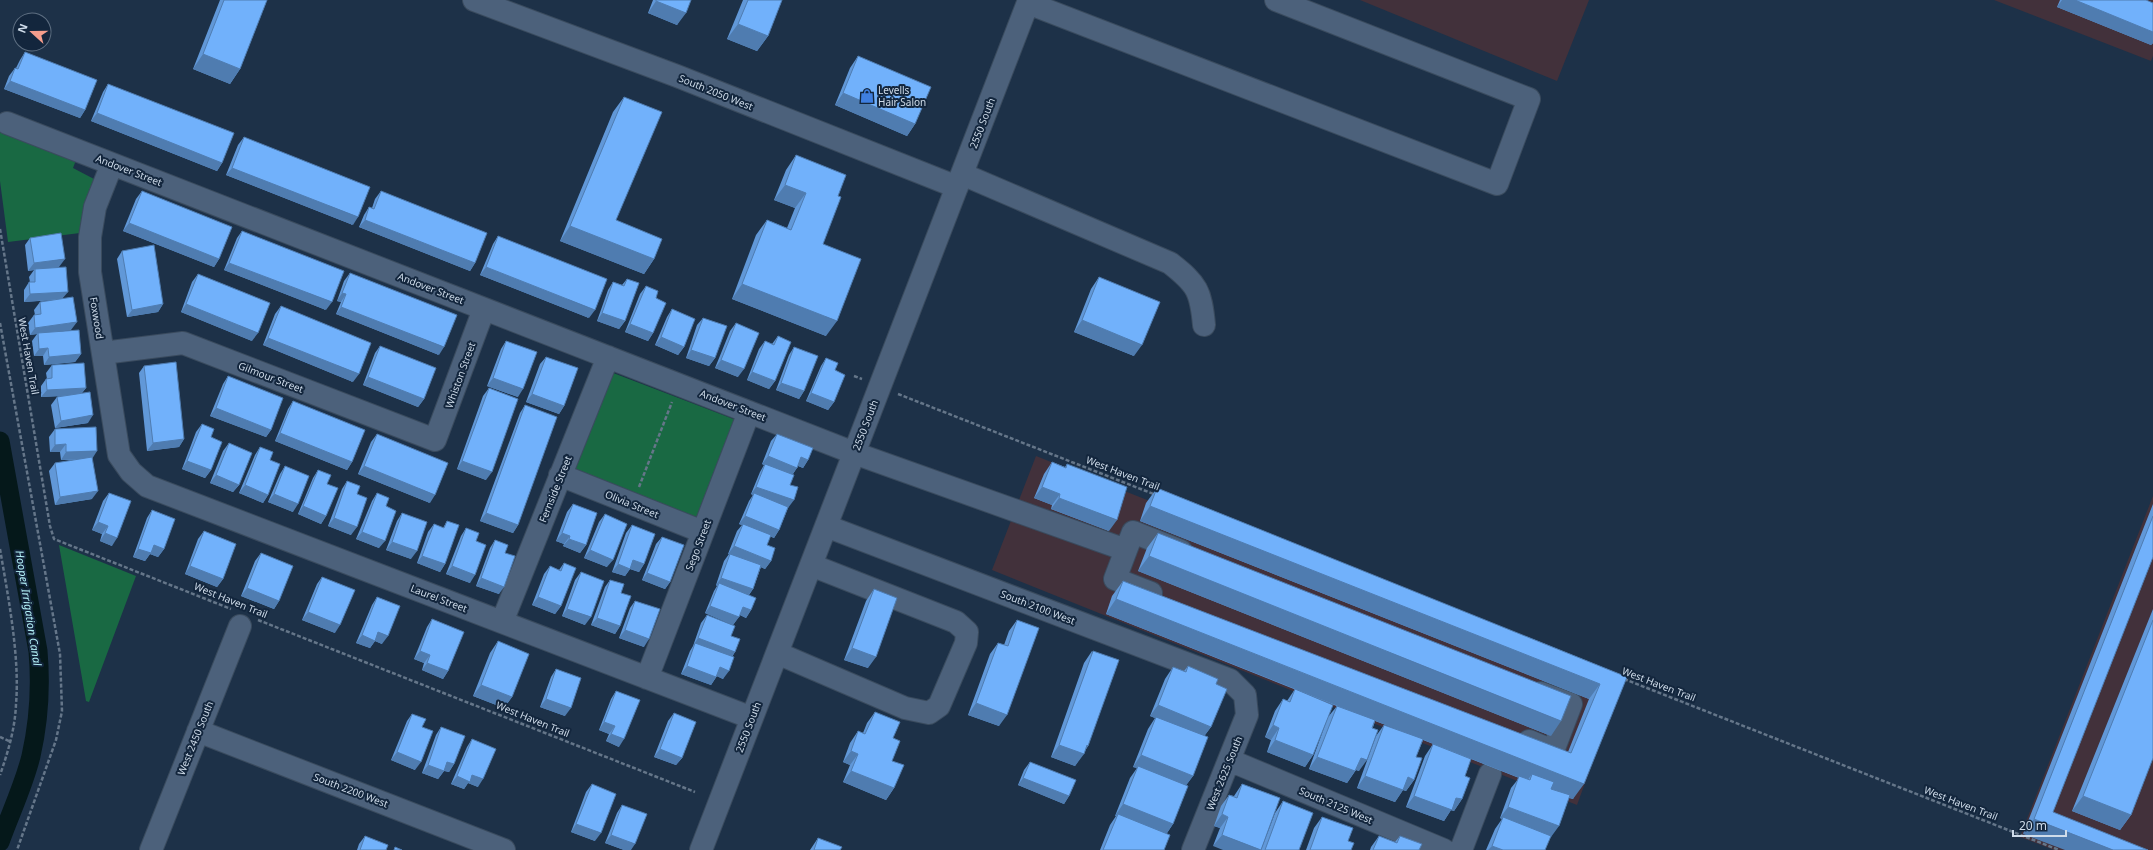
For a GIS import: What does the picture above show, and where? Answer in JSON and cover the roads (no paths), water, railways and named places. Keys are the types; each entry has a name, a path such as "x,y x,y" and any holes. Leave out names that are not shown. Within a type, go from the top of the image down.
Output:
{"street":[{"name":"South 2050 West","path":"474,0 960,180 1170,263 1188,278 1202,300 1204,325"},
{"path":"1029,2 1497,184 1529,99 1276,0"},
{"name":"2550 South","path":"701,850 1029,2"},
{"name":"Andover Street","path":"7,123 854,453 1126,550"},
{"name":"Foxwood","path":"112,164 95,207 90,237 90,272 119,455 131,472"},
{"name":"Whiston Street","path":"435,440 484,309"},
{"name":"Gilmour Street","path":"103,353 183,344 435,440"},
{"name":"Fernside Street","path":"502,622 608,357"},
{"name":"Sego Street","path":"647,678 749,412"},
{"name":"Laurel Street","path":"131,472 147,486 752,718"},
{"name":"Olivia Street","path":"560,475 703,532"},
{"name":"South 2100 West","path":"826,526 1230,680 1245,695"},
{"path":"1167,599 1115,578 1133,532 1200,559"},
{"path":"777,653 905,708 929,713 939,706 966,643 967,632 956,622 811,564"},
{"name":"West 2450 South","path":"151,850 244,618"},
{"path":"1508,733 1553,751 1571,704 1519,684"},
{"name":"West 2625 South","path":"1193,850 1247,715 1245,695"},
{"name":"South 2200 West","path":"198,731 504,850"},
{"name":"South 2125 West","path":"1229,760 1444,850"},
{"path":"1461,850 1490,774"}],"waterway":[{"name":"Hooper Irrigation Canal","path":"0,441 38,651 39,677 38,717 31,756 21,789 0,842"}],"place":[{"name":"Levells Hair Salon","path":"867,96"}]}
